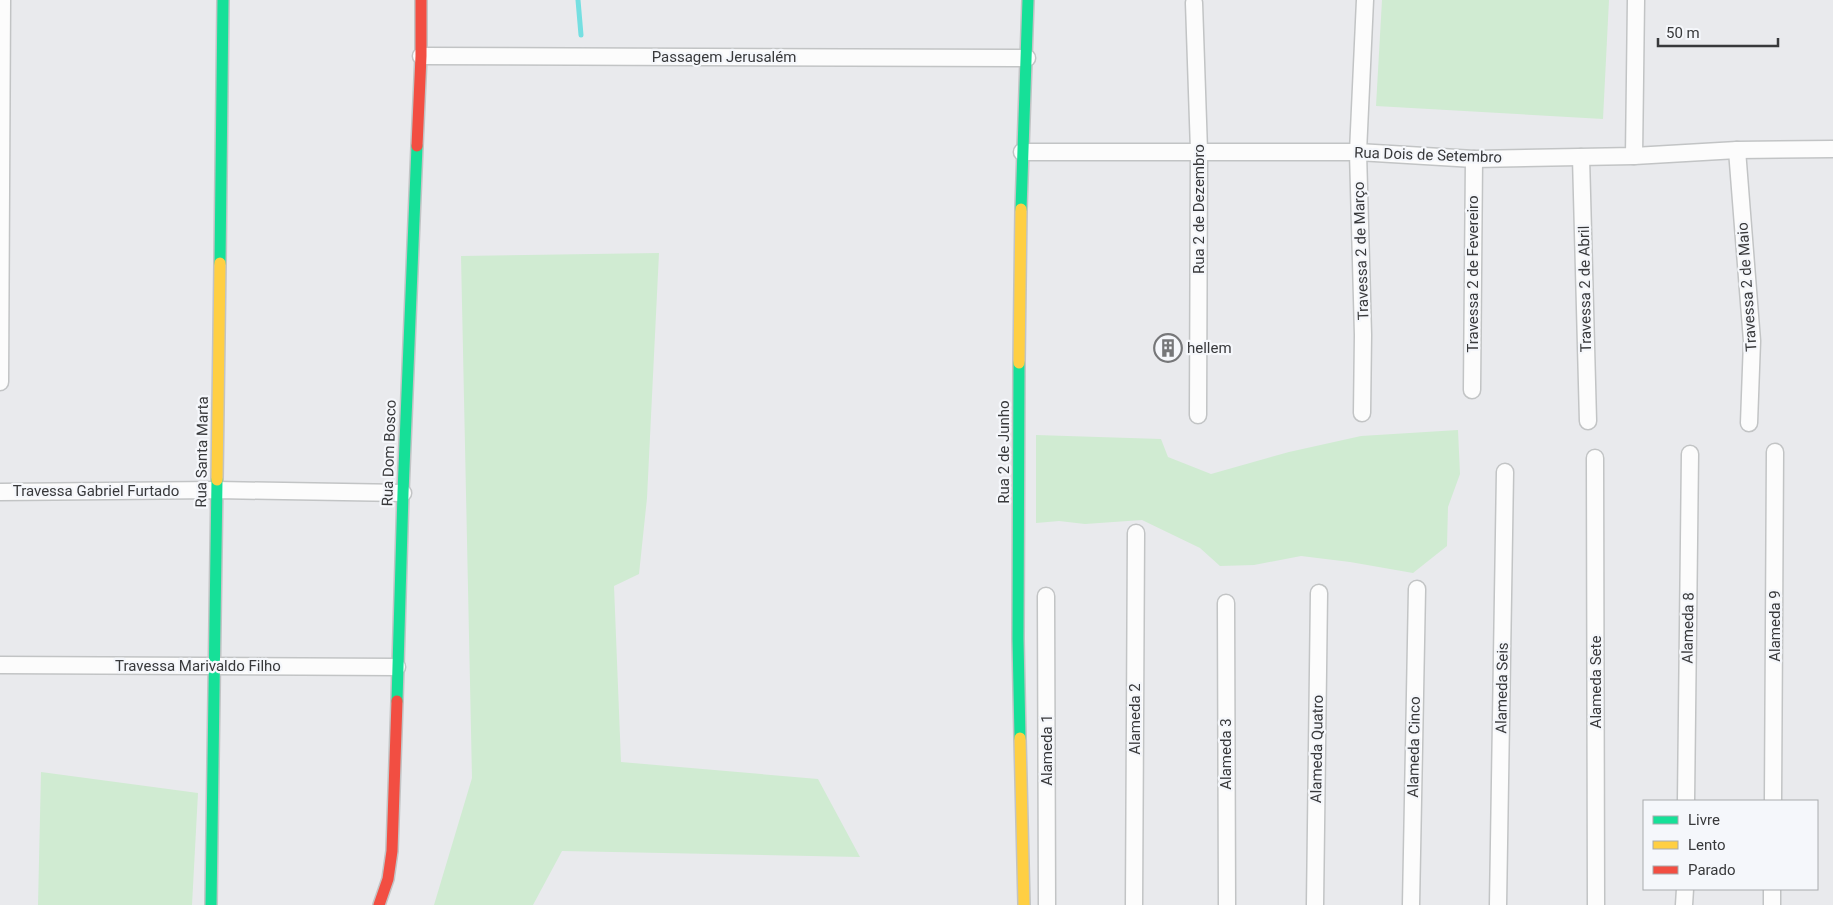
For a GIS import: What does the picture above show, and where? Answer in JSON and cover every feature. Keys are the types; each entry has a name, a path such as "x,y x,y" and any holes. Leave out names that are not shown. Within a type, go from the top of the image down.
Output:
{"street":[{"path":"0,382 2,0"},
{"name":"Rua Santa Marta","path":"211,905 223,0"},
{"name":"Rua Dom Bosco","path":"379,905 388,880 392,851 403,493 422,0"},
{"name":"Rua 2 de Junho","path":"1024,905 1018,639 1019,357 1022,152 1028,0"},
{"name":"Travessa 2 de Março","path":"1362,413 1363,335 1358,152 1365,0"},
{"path":"1634,156 1636,0"},
{"name":"Rua 2 de Dezembro","path":"1194,3 1199,151 1198,415"},
{"name":"Passagem Jerusalém","path":"421,56 1027,58"},
{"name":"Rua Dois de Setembro","path":"1022,152 1358,152 1474,159 1634,156 1737,150 1833,149"},
{"name":"Travessa 2 de Maio","path":"1737,150 1752,341 1749,423"},
{"name":"Travessa 2 de Abril","path":"1582,157 1588,421"},
{"name":"Travessa 2 de Fevereiro","path":"1472,390 1474,159"},
{"name":"Alameda 9","path":"1773,800 1776,452"},
{"name":"Alameda 8","path":"1686,800 1690,454"},
{"name":"Alameda Sete","path":"1595,458 1596,905"},
{"name":"Alameda Seis","path":"1498,905 1505,472"},
{"name":"Travessa Gabriel Furtado","path":"0,492 216,490 403,493"},
{"name":"Alameda 2","path":"1134,905 1136,533"},
{"name":"Alameda Cinco","path":"1411,905 1417,589"},
{"name":"Alameda Quatro","path":"1315,905 1319,594"},
{"name":"Alameda 1","path":"1046,596 1047,905"},
{"name":"Alameda 3","path":"1226,603 1227,905"},
{"name":"Travessa Marivaldo Filho","path":"0,665 397,667"},
{"path":"1684,905 1685,890"},
{"path":"1772,890 1772,905"}],"green space":[{"path":"1382,0 1609,0 1603,119 1376,106"},
{"path":"659,253 647,498 639,574 614,586 621,762 818,779 860,857 562,851 533,905 434,905 472,778 461,256"},
{"path":"1458,430 1460,474 1448,507 1447,546 1413,573 1301,556 1254,565 1220,566 1200,548 1142,520 1085,524 1059,521 1036,523 1036,435 1161,439 1168,457 1211,474 1289,452 1361,436"},
{"path":"41,772 198,793 192,905 38,905"}],"waterway":[{"path":"578,0 581,35"}],"traffic: fast":[{"path":"220,263 223,0"},
{"path":"1021,209 1028,0"},
{"path":"397,701 417,146"},
{"path":"1019,363 1018,639 1020,738"},
{"path":"211,905 217,480"}],"traffic: slow":[{"path":"1019,363 1021,209"},
{"path":"217,480 220,263"},
{"path":"1020,738 1024,905"}],"traffic: jam":[{"path":"417,146 421,56 421,0"},
{"path":"379,905 388,879 392,851 397,701"}],"place":[{"name":"hellem","path":"1168,348"}]}
